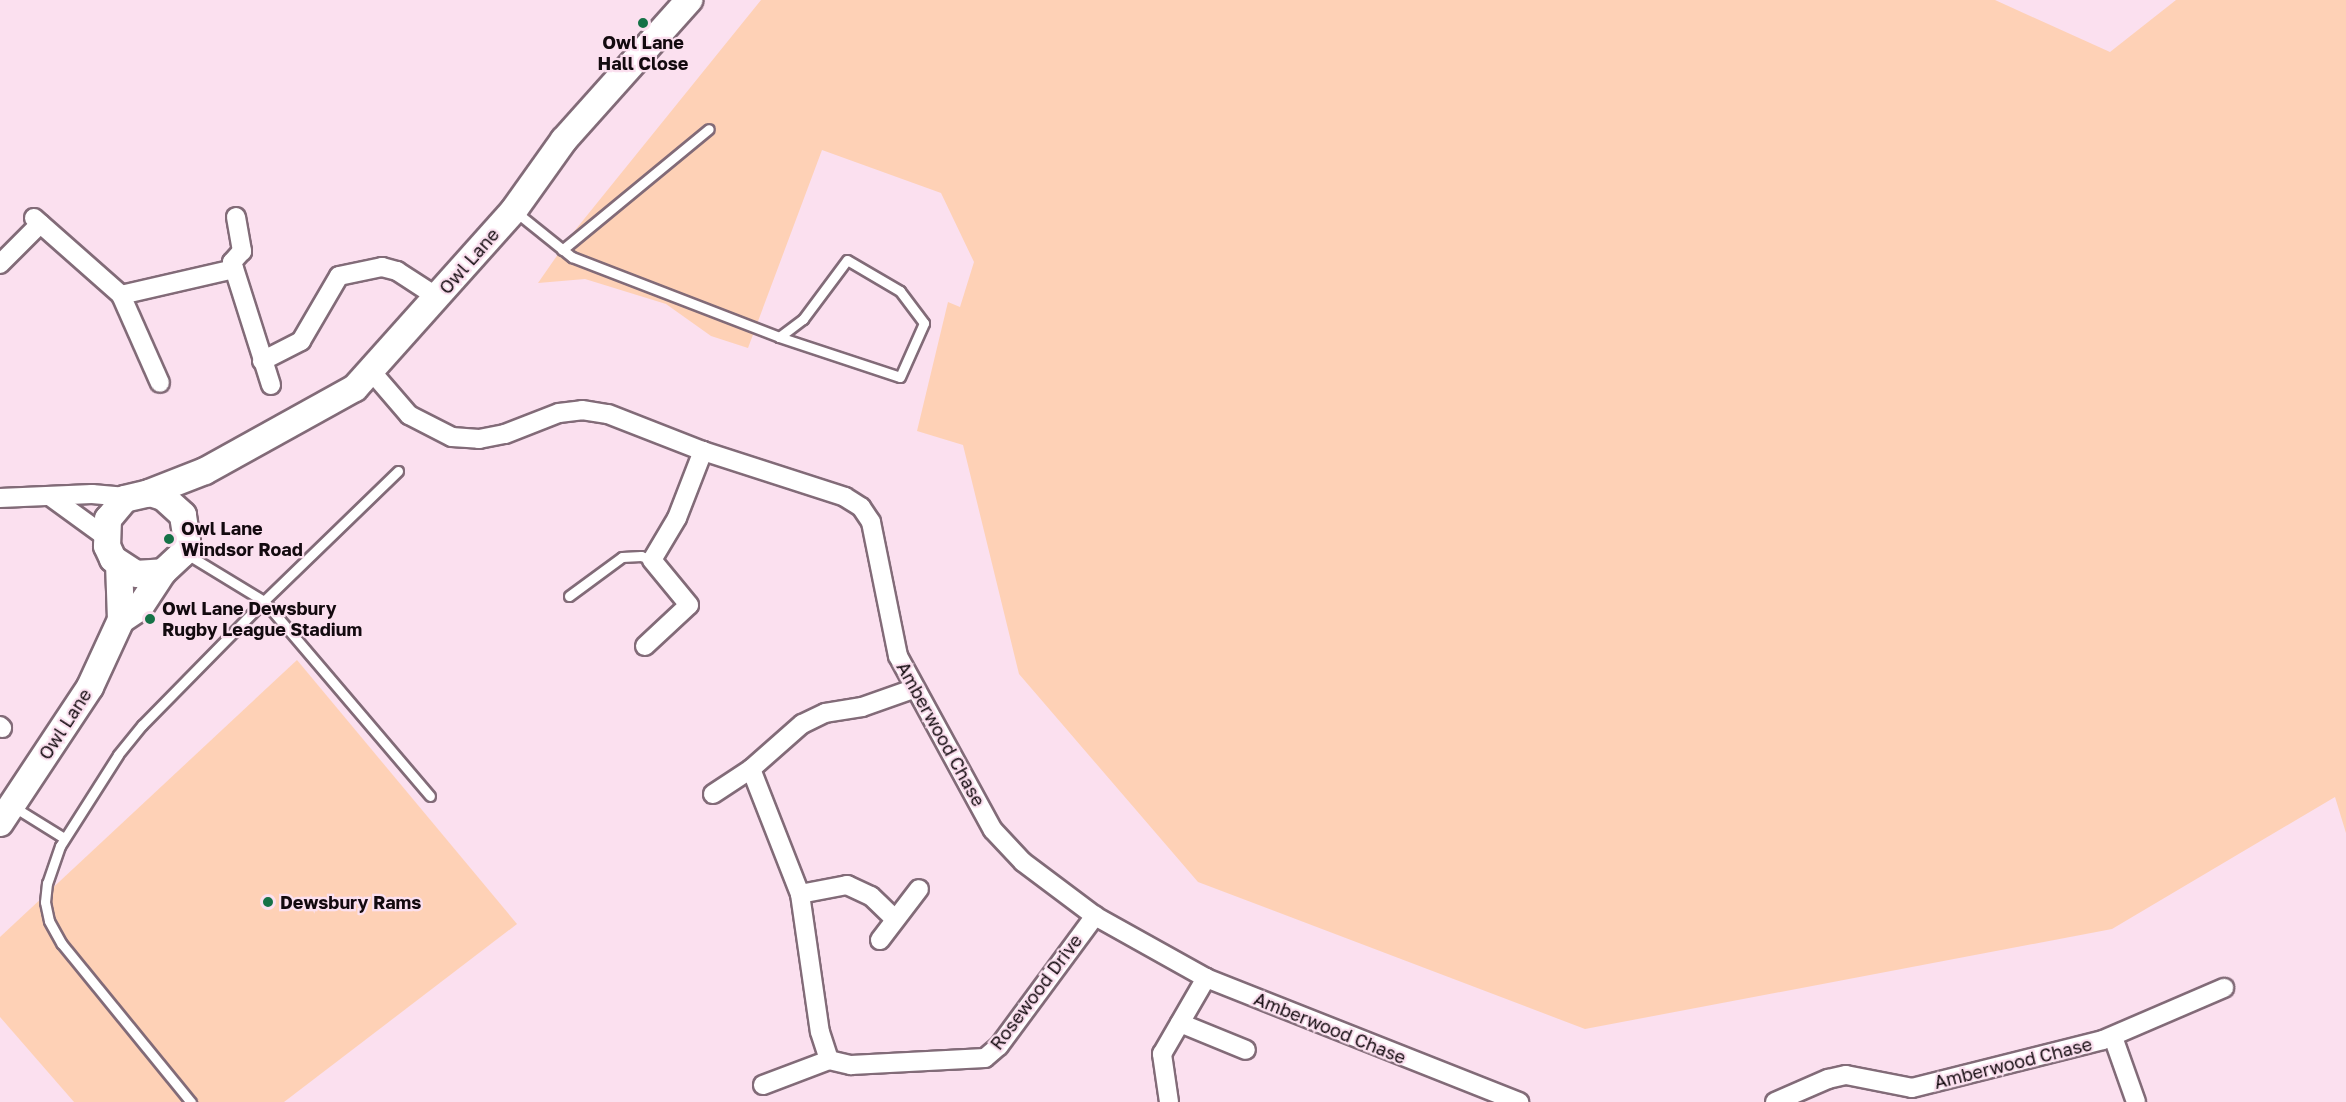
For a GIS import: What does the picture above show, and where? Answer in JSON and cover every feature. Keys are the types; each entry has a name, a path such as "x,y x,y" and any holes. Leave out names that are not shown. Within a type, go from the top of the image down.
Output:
{"main road":[{"name":"Owl Lane","path":"6,814 90,687 121,620 119,564 107,546 106,537 108,519 115,508 138,495 205,471 355,388 372,372 514,210 564,140 689,0"},
{"path":"179,511 197,489 205,471"},
{"path":"138,495 163,497 179,511 187,528 183,552"},
{"name":"Owl Lane","path":"121,620 140,607 162,572 183,552"},
{"path":"119,564 136,574 162,572"}],"street":[{"path":"236,217 242,251 232,262 271,385"},
{"path":"0,264 37,221 121,295 160,383"},
{"path":"262,361 301,340 339,276 382,267 397,271 437,297"},
{"path":"121,295 234,268"},
{"name":"Amberwood Chase","path":"372,372 409,415 453,437 479,439 505,434 559,413 582,410 608,414 703,451 845,497 861,507 871,522 898,656 913,689 932,716 993,830 1023,862 1095,916 1206,978 1520,1102"},
{"path":"645,646 689,605 652,560 677,518 703,451"},
{"path":"0,498 138,495"},
{"path":"51,497 106,537"},
{"path":"713,794 752,769 802,724 825,713 862,707 913,689"},
{"path":"752,769 800,894 820,1032 829,1060"},
{"path":"800,894 847,885 871,896 894,918"},
{"path":"880,940 894,918 919,889"},
{"name":"Rosewood Drive","path":"763,1085 829,1060 851,1065 985,1058 999,1046 1095,916"},
{"path":"1169,1102 1162,1054 1206,978"},
{"name":"Amberwood Chase","path":"1775,1102 1828,1078 1846,1075 1912,1088 2113,1037 2224,988"},
{"path":"1180,1023 1246,1050"},
{"name":"Amberwood Chase","path":"2113,1037 2136,1102"}],"lane":[{"path":"562,249 709,129"},
{"path":"514,210 572,257 779,337 900,377 924,323 900,291 847,260 803,319 779,337"},
{"path":"191,1102 52,928 46,913 47,883 64,838 142,725 264,601 398,471"},
{"path":"183,552 264,601 430,796"},
{"path":"569,596 622,557 641,556 652,560"},
{"path":"6,814 64,838"}],"shaded area":[{"path":"761,0 1995,0 2110,52 2176,0 2346,0 2346,833 2335,797 2112,929 1585,1029 1198,882 1019,674 963,445 917,431 948,302 960,307 974,262 941,193 822,150 748,348 711,336 666,304 585,279 538,283 572,234"},
{"name":"Dewsbury Rams","path":"297,660 517,924 284,1102 74,1102 0,1017 0,937"}],"place":[{"name":"Owl Lane Hall Close","path":"643,23"},
{"name":"Owl Lane Windsor Road","path":"169,539"},
{"name":"Owl Lane Dewsbury Rugby League Stadium","path":"150,619"},
{"name":"Dewsbury Rams","path":"268,902"}]}
